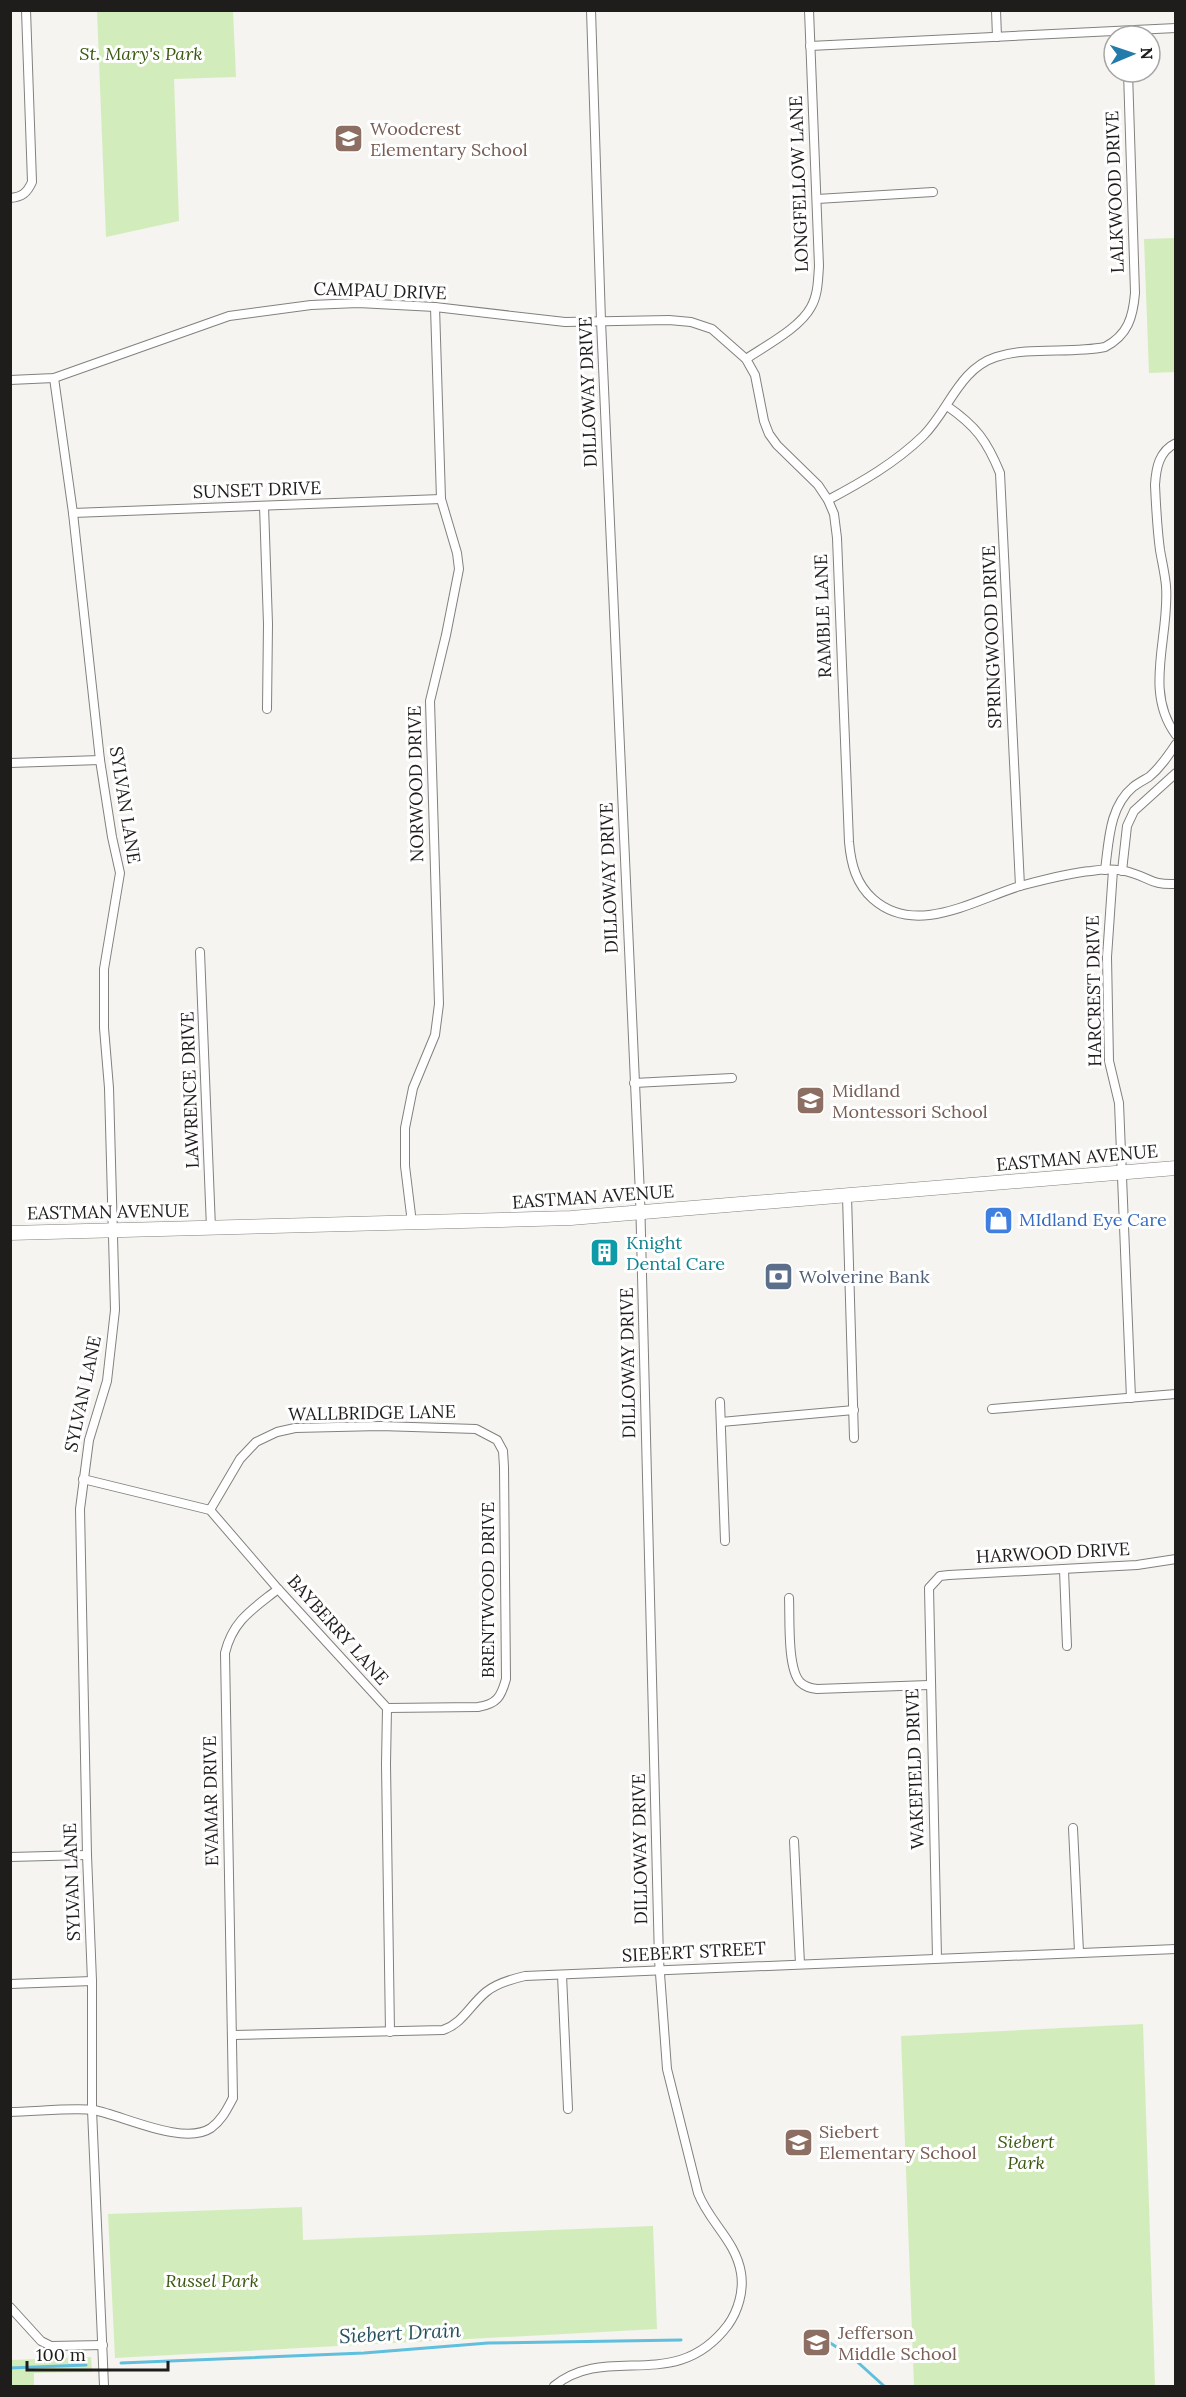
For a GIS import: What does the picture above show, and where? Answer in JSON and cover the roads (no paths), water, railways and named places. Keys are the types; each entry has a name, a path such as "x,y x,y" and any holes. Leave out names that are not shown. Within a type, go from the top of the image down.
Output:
{"main road":[{"name":"EASTMAN AVENUE","path":"10,1233 571,1218 1176,1168"}],"street":[{"path":"14,198 27,192 32,182 26,10"},
{"name":"DILLOWAY DRIVE","path":"555,2386 565,2378 598,2368 677,2362 696,2355 716,2340 734,2316 739,2303 741,2274 735,2252 702,2205 675,2106 667,2069 659,1971 640,1213 601,321 591,10"},
{"name":"LONGFELLOW LANE","path":"746,359 800,321 812,307 818,289 817,198 809,10"},
{"path":"996,10 997,37"},
{"path":"810,46 1102,34"},
{"name":"LALKWOOD DRIVE","path":"947,406 960,382 978,366 996,357 1016,353 1106,347 1116,341 1127,329 1133,312 1135,293 1128,84"},
{"path":"817,198 933,192"},
{"name":"CAMPAU DRIVE","path":"10,380 54,378 193,328 238,315 311,305 358,303 435,308 564,322 669,320 691,322 712,329 746,359"},
{"name":"NORWOOD DRIVE","path":"412,1223 405,1166 405,1128 413,1088 435,1035 439,1004 430,701 459,569 457,553 441,499 435,308"},
{"name":"RAMBLE LANE","path":"746,359 755,375 764,421 769,434 777,445 818,485 834,514 837,538 849,842 857,878 869,895 880,905 894,912 922,916 937,914 1020,886"},
{"name":"SYLVAN LANE","path":"54,378 74,513 100,760 120,873 104,969 104,1028 109,1088 115,1310 107,1381 89,1440 80,1509 92,1981 92,2110 104,2386"},
{"path":"828,500 867,479 895,460 924,435 947,406"},
{"name":"SPRINGWOOD DRIVE","path":"947,406 967,420 980,434 990,449 1000,473 1020,886"},
{"path":"1176,443 1160,458 1155,471 1160,549 1171,617 1159,675 1160,695 1163,714 1176,735"},
{"name":"SUNSET DRIVE","path":"74,513 441,499"},
{"path":"264,506 268,624 267,709"},
{"path":"1114,871 1111,824 1118,806 1131,788 1150,776 1166,759 1176,744"},
{"path":"10,763 100,760"},
{"path":"1114,871 1127,826 1134,811 1176,773"},
{"path":"1020,886 1074,873 1114,871 1133,873 1155,884 1176,884"},
{"name":"HARCREST DRIVE","path":"1114,871 1107,957 1109,1061 1119,1103 1131,1398"},
{"name":"LAWRENCE DRIVE","path":"200,952 211,1228"},
{"path":"634,1083 732,1078"},
{"path":"847,1196 848,1294 854,1438"},
{"path":"992,1410 1176,1394"},
{"path":"720,1402 725,1541"},
{"path":"720,1422 854,1410"},
{"name":"WALLBRIDGE LANE","path":"210,1510 240,1459 256,1442 277,1432 295,1428 380,1426 476,1429 498,1440"},
{"name":"BRENTWOOD DRIVE","path":"387,1708 478,1707 492,1705 502,1695 506,1680 504,1467 503,1451 498,1440"},
{"path":"83,1479 210,1510"},
{"name":"BAYBERRY LANE","path":"210,1510 278,1589 387,1708 390,2032"},
{"name":"HARWOOD DRIVE","path":"934,1581 949,1575 1137,1565 1176,1559"},
{"path":"1064,1570 1067,1646"},
{"name":"WAKEFIELD DRIVE","path":"934,1581 929,1588 929,1685 937,1958"},
{"name":"EVAMAR DRIVE","path":"10,2112 92,2110 177,2133 195,2134 210,2128 222,2117 232,2098 225,1653 229,1636 239,1621 278,1589"},
{"path":"789,1598 793,1666 798,1680 806,1687 817,1689 929,1685"},
{"path":"1073,1828 1079,1952"},
{"path":"794,1841 800,1964"},
{"path":"10,1857 87,1855"},
{"name":"SIEBERT STREET","path":"232,2035 443,2030 454,2026 487,1991 505,1981 525,1976 1176,1948"},
{"path":"562,1975 568,2109"},
{"path":"10,1984 92,1981"},
{"path":"10,2307 41,2341 51,2346 103,2345"}],"waterway":[{"name":"Siebert Drain","path":"821,2337 852,2357 884,2386"},
{"name":"Siebert Drain","path":"121,2363 364,2353 488,2343 681,2340"},
{"name":"Siebert Drain","path":"10,2368 86,2365"}],"place":[{"name":"Woodcrest Elementary School","path":"349,139"},
{"name":"Midland Montessori School","path":"811,1101"},
{"name":"MIdland Eye Care","path":"998,1220"},
{"name":"Knight Dental Care","path":"605,1253"},
{"name":"Wolverine Bank","path":"778,1277"},
{"name":"Siebert Elementary School","path":"798,2142"},
{"name":"Jefferson Middle School","path":"817,2343"}],"park label":[{"name":"St. Mary's Park","path":"141,54"},
{"name":"Siebert Park","path":"1026,2152"},
{"name":"Russel Park","path":"212,2281"}]}
